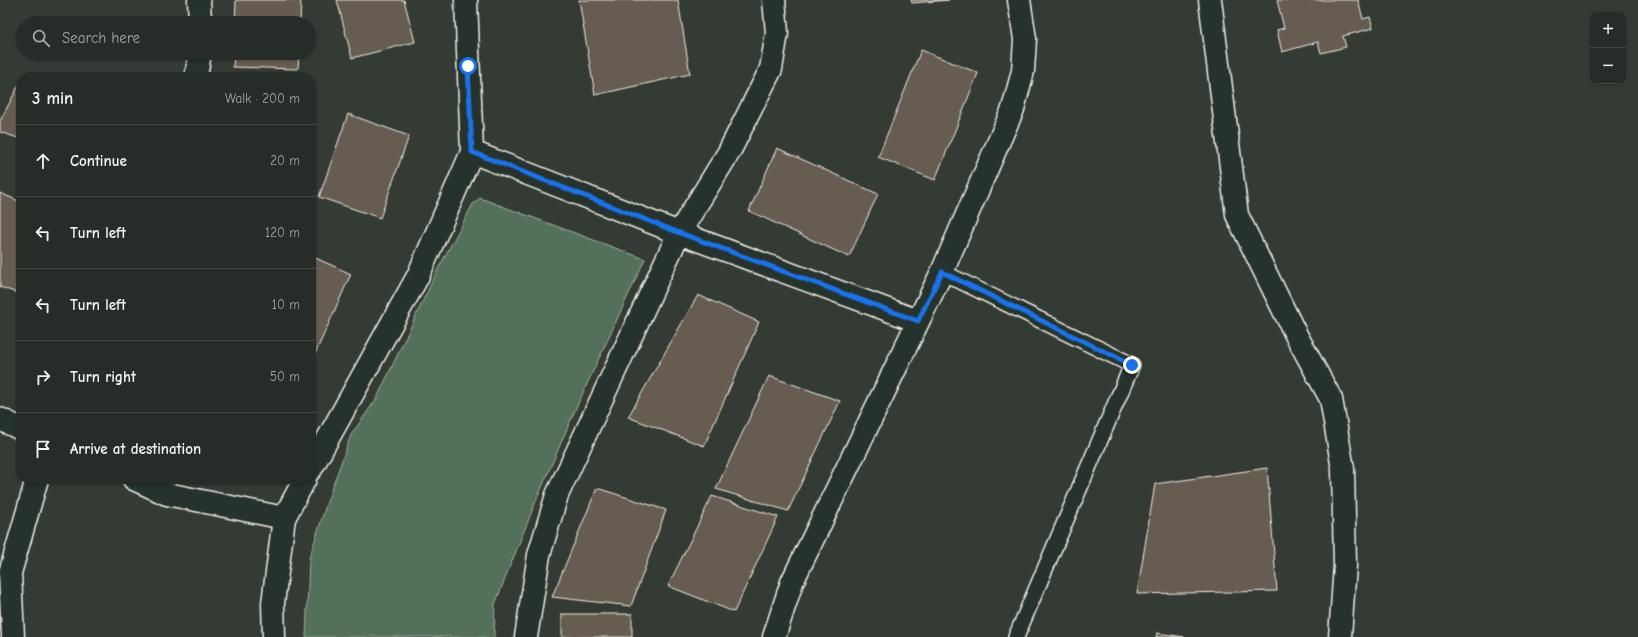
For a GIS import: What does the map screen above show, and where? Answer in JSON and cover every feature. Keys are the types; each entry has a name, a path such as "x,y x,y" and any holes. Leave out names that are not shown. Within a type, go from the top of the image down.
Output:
{"street":[{"path":"199,0 200,16"},
{"path":"316,460 418,276 472,152 466,0"},
{"path":"526,637 539,555 557,495 680,233 729,152 772,69 777,33 774,0"},
{"path":"774,637 792,582 942,272 1013,109 1023,71 1025,39 1019,0"},
{"path":"1210,0 1237,215 1295,333 1331,399 1344,469 1345,565 1340,637"},
{"path":"197,72 199,60"},
{"path":"472,152 680,233 918,321"},
{"path":"0,420 16,427"},
{"path":"13,637 10,573 35,484"},
{"path":"145,484 167,494 284,518"},
{"path":"274,637 273,603 284,518 302,484"}],"lane":[{"path":"942,272 1132,365 1016,637"}],"green space":[{"path":"480,198 645,259 576,408 536,501 495,604 494,637 306,637 309,559 327,502 351,435 377,398 438,269 473,204"}],"building":[{"path":"236,0 301,0 300,16 235,16"},
{"path":"337,0 404,0 415,42 352,58"},
{"path":"579,0 678,0 690,74 595,95"},
{"path":"911,0 949,0 912,3"},
{"path":"1277,0 1358,0 1363,19 1370,17 1373,28 1343,36 1346,47 1321,53 1318,42 1282,52 1277,30 1284,28"},
{"path":"921,50 978,73 935,180 878,157"},
{"path":"234,60 299,60 298,69 233,67"},
{"path":"16,91 16,137 0,132 0,121"},
{"path":"348,114 409,136 380,218 319,197"},
{"path":"777,148 878,194 849,257 749,211"},
{"path":"0,193 16,200 16,293 0,287"},
{"path":"316,258 351,274 316,352"},
{"path":"698,295 759,322 704,446 628,417"},
{"path":"769,376 840,401 788,511 716,489"},
{"path":"1267,468 1277,591 1137,594 1155,484"},
{"path":"597,488 666,510 631,606 552,597"},
{"path":"712,496 778,517 734,612 668,586"},
{"path":"0,576 2,630 0,630"},
{"path":"562,614 632,614 632,637 562,637"},
{"path":"1157,633 1184,637 1156,637"}],"route":[{"path":"468,66 472,152 680,233 918,321 942,272 1132,365"}]}
